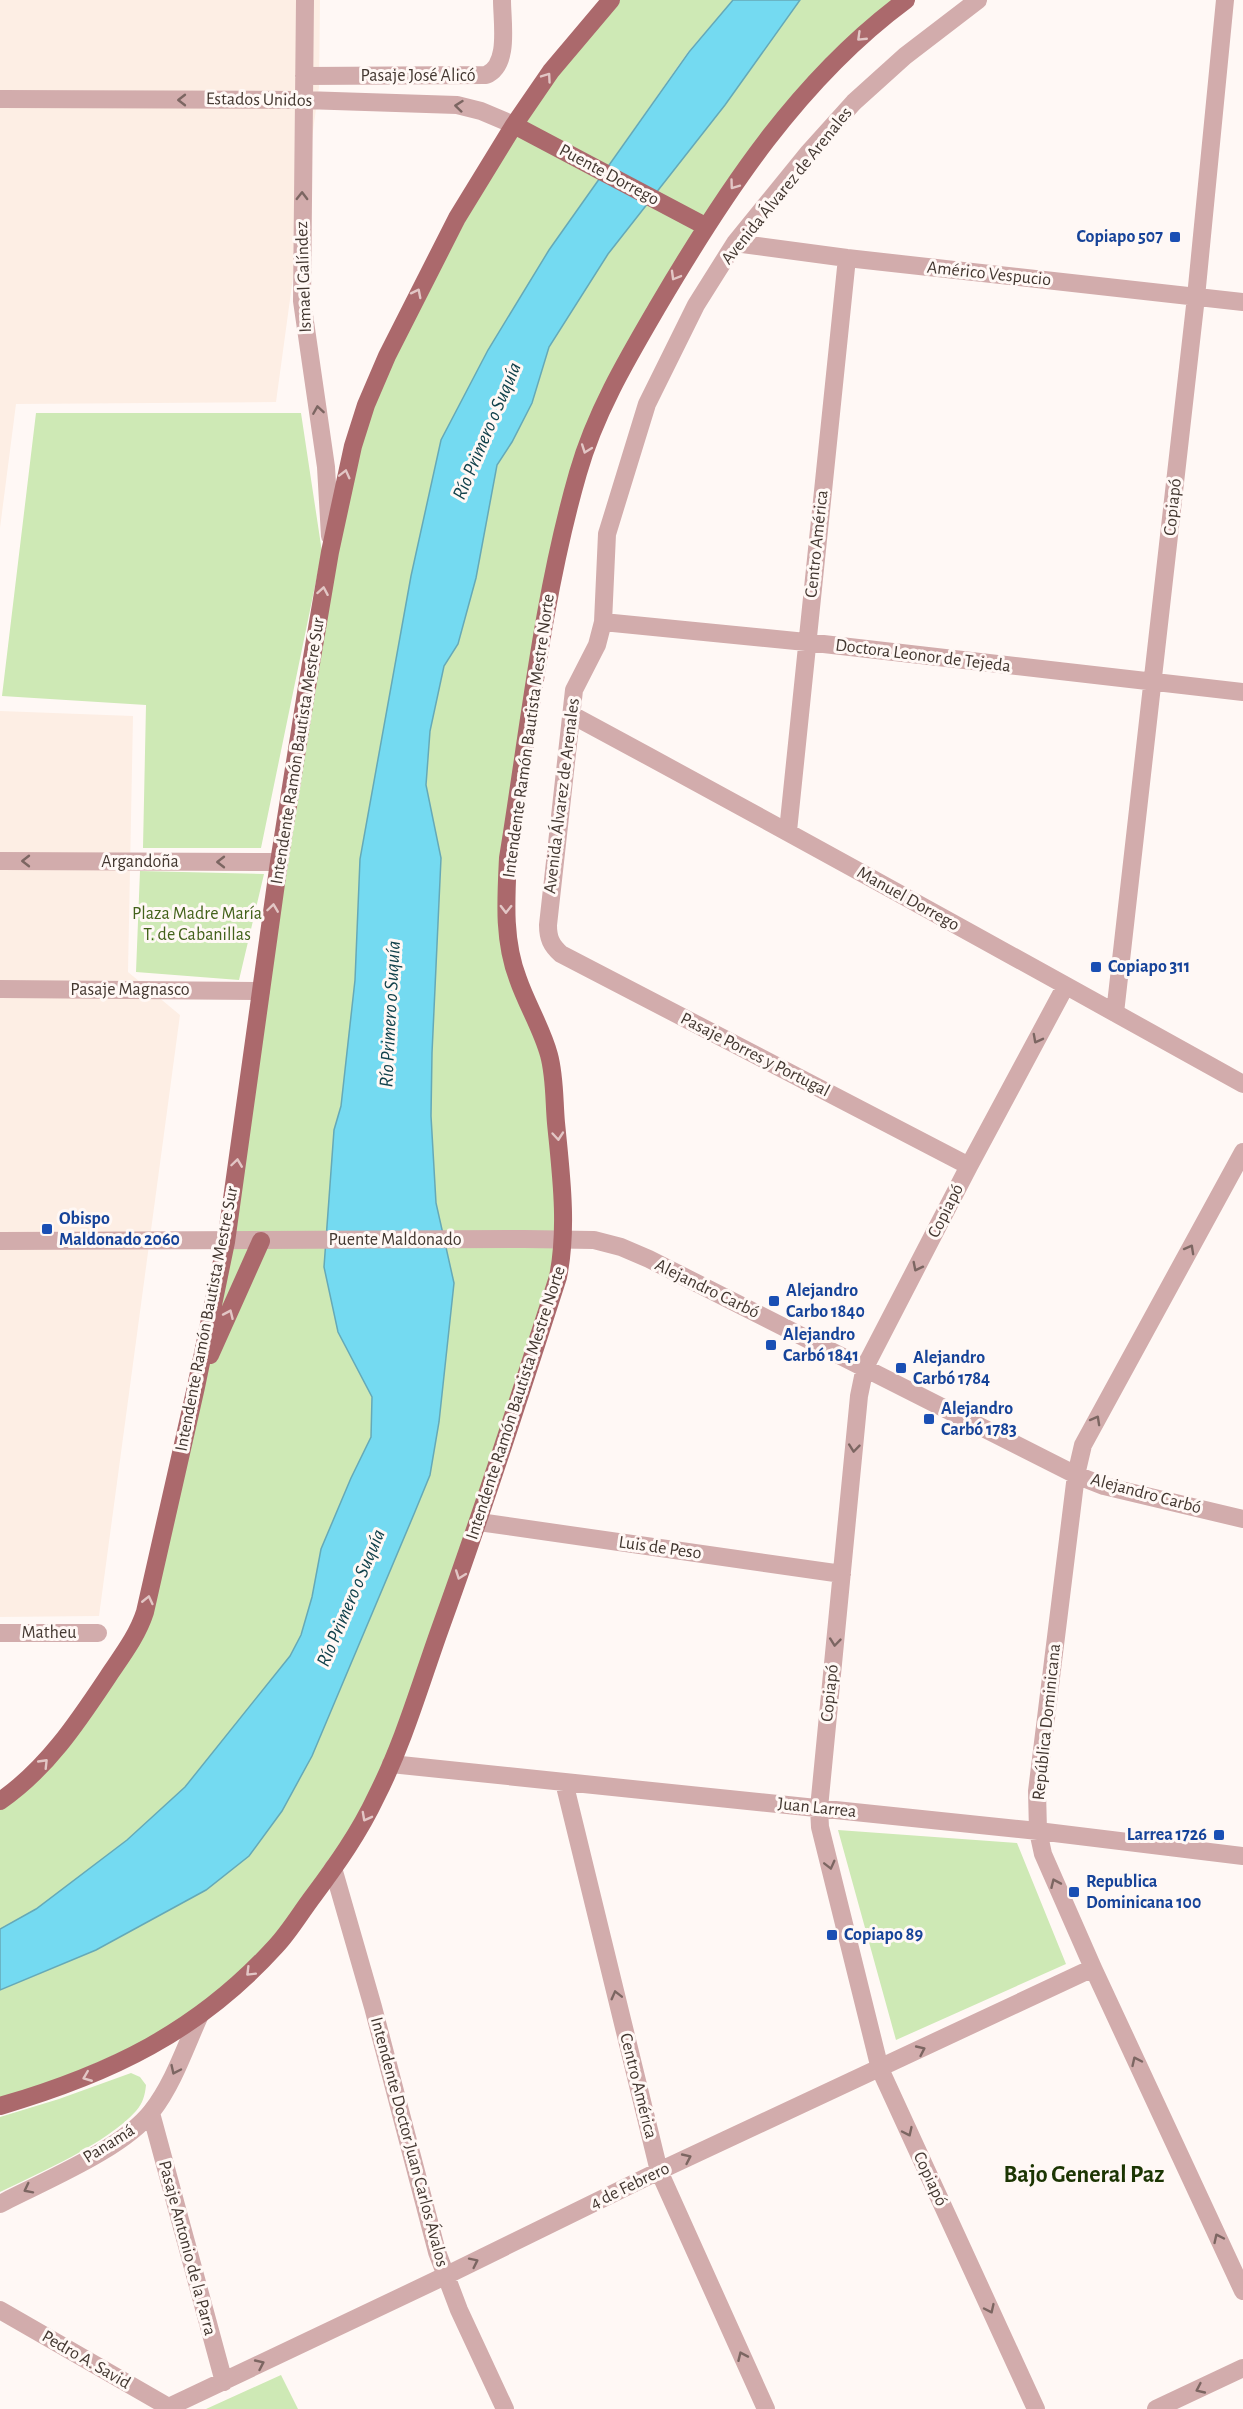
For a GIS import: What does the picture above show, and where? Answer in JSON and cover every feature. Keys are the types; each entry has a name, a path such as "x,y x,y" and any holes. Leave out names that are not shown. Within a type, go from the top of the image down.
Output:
{"main road":[{"name":"Intendente Ramón Bautista Mestre Sur","path":"0,1801 22,1785 62,1743 90,1704 142,1621 196,1387 226,1242 279,862 330,552 344,477 366,405 387,356 457,218 514,125 551,71 611,0"},
{"name":"Intendente Ramón Bautista Mestre Norte","path":"0,2106 89,2076 148,2049 199,2017 233,1989 278,1945 333,1868 364,1822 391,1764 479,1522 558,1277 564,1239 553,1077 545,1043 518,979 509,948 506,921 508,858 551,584 579,470 608,397 705,226 783,118 825,72 875,23 906,0"},
{"name":"Puente Dorrego","path":"514,125 705,226"},
{"path":"196,1387 261,1241"}],"street":[{"name":"Ismael Galíndez","path":"305,0 302,301 329,489 330,552"},
{"name":"Pasaje José Alicó","path":"304,76 486,75 499,66 501,58 502,0"},
{"name":"Avenida Álvarez de Arenales","path":"548,937 549,907 574,690 597,645 603,622 607,534 646,404 696,305 735,243 809,152 854,102 906,56 978,0"},
{"name":"Copiapó","path":"1115,1013 1196,297 1225,0"},
{"name":"Estados Unidos","path":"0,99 304,100 457,105 481,111 514,125"},
{"name":"Américo Vespucio","path":"735,243 847,258 1243,302"},
{"name":"Centro América","path":"788,831 847,258"},
{"name":"Doctora Leonor de Tejeda","path":"603,622 806,642 1243,692"},
{"name":"Manuel Dorrego","path":"572,715 788,831 1243,1084"},
{"name":"Argandoña","path":"0,861 279,862"},
{"name":"Pasaje Porres y Portugal","path":"548,937 553,947 561,954 969,1166"},
{"name":"Copiapó","path":"1036,2409 880,2069 820,1827 819,1808 859,1396 865,1367 1065,987"},
{"name":"Pasaje Magnasco","path":"0,989 261,991"},
{"name":"República Dominicana","path":"1243,1152 1083,1445 1076,1475 1037,1791 1038,1831 1042,1854 1243,2291"},
{"name":"Puente Maldonado","path":"0,1241 226,1242 564,1239"},
{"name":"Alejandro Carbó","path":"564,1239 594,1240 621,1247 865,1367 1076,1475 1104,1486 1243,1519"},
{"name":"Luis de Peso","path":"479,1522 842,1574"},
{"name":"Matheu","path":"0,1633 98,1633"},
{"name":"Juan Larrea","path":"391,1764 1038,1831 1243,1856"},
{"name":"Centro América","path":"564,1782 659,2171 766,2409"},
{"name":"Intendente Doctor Juan Carlos Ávalos","path":"333,1868 373,2007 437,2252 445,2276 505,2409"},
{"name":"4 de Febrero","path":"171,2408 659,2171 1093,1968"},
{"name":"Panamá","path":"0,2204 110,2147 131,2132 151,2113 163,2095 199,2017"},
{"name":"Pasaje Antonio de la Parra","path":"151,2113 224,2382"},
{"name":"Pedro A. Savid","path":"0,2310 171,2408"},
{"path":"1156,2409 1243,2368"}],"shaded area":[{"path":"0,0 320,0 319,87 276,402 16,404 0,528"},
{"path":"0,711 133,716 128,972 180,1015 99,1616 0,1617"}],"green space":[{"path":"611,0 733,0 688,52 549,250 488,350 441,440 411,576 360,859 355,980 341,1107 334,1130 338,1332 372,1397 371,1437 321,1549 312,1597 301,1635 290,1656 185,1787 127,1840 36,1910 0,1929 0,1801 22,1785 129,1645 196,1387 353,446 457,218"},
{"path":"800,0 906,0 783,118 635,346 569,507 506,922 545,1043 563,1239 391,1764 278,1945 199,2017 0,2106 0,1990 96,1950 312,1756 430,1475 439,1422 454,1283 436,1203 431,1116 441,858 426,785 430,731 444,666 458,644 476,578 497,465 532,403 549,347 608,254 725,105"},
{"path":"36,413 301,413 322,552 261,848 143,848 146,705 2,696"},
{"name":"Plaza Madre María T. de Cabanillas","path":"140,871 264,874 239,980 136,972"},
{"path":"838,1830 1017,1843 1066,1964 896,2040"},
{"path":"131,2073 140,2077 146,2089 136,2111 123,2123 91,2146 0,2192 0,2117"},
{"path":"281,2375 298,2409 206,2409"}],"water":[{"name":"Río Primero o Suquía","path":"733,0 800,0 725,105 608,254 549,347 532,403 497,465 476,578 458,644 444,666 430,731 426,785 441,858 431,1116 436,1203 454,1283 439,1422 430,1475 312,1756 282,1811 249,1856 206,1890 96,1950 0,1990 0,1929 36,1909 127,1840 185,1787 290,1656 301,1635 312,1597 321,1549 371,1437 372,1397 338,1332 324,1267 334,1130 341,1106 355,980 360,859 411,576 441,440 488,350 549,250 689,52"}],"place":[{"name":"Copiapo 507","path":"1175,237"},
{"name":"Copiapo 311","path":"1096,967"},
{"name":"Obispo Maldonado 2060","path":"47,1229"},
{"name":"Alejandro Carbo 1840","path":"774,1301"},
{"name":"Alejandro Carbó 1841","path":"771,1345"},
{"name":"Alejandro Carbó 1784","path":"901,1368"},
{"name":"Alejandro Carbó 1783","path":"929,1419"},
{"name":"Larrea 1726","path":"1219,1835"},
{"name":"Republica Dominicana 100","path":"1074,1892"},
{"name":"Copiapo 89","path":"832,1935"}],"district":[{"name":"Bajo General Paz","path":"1084,2175"}]}
